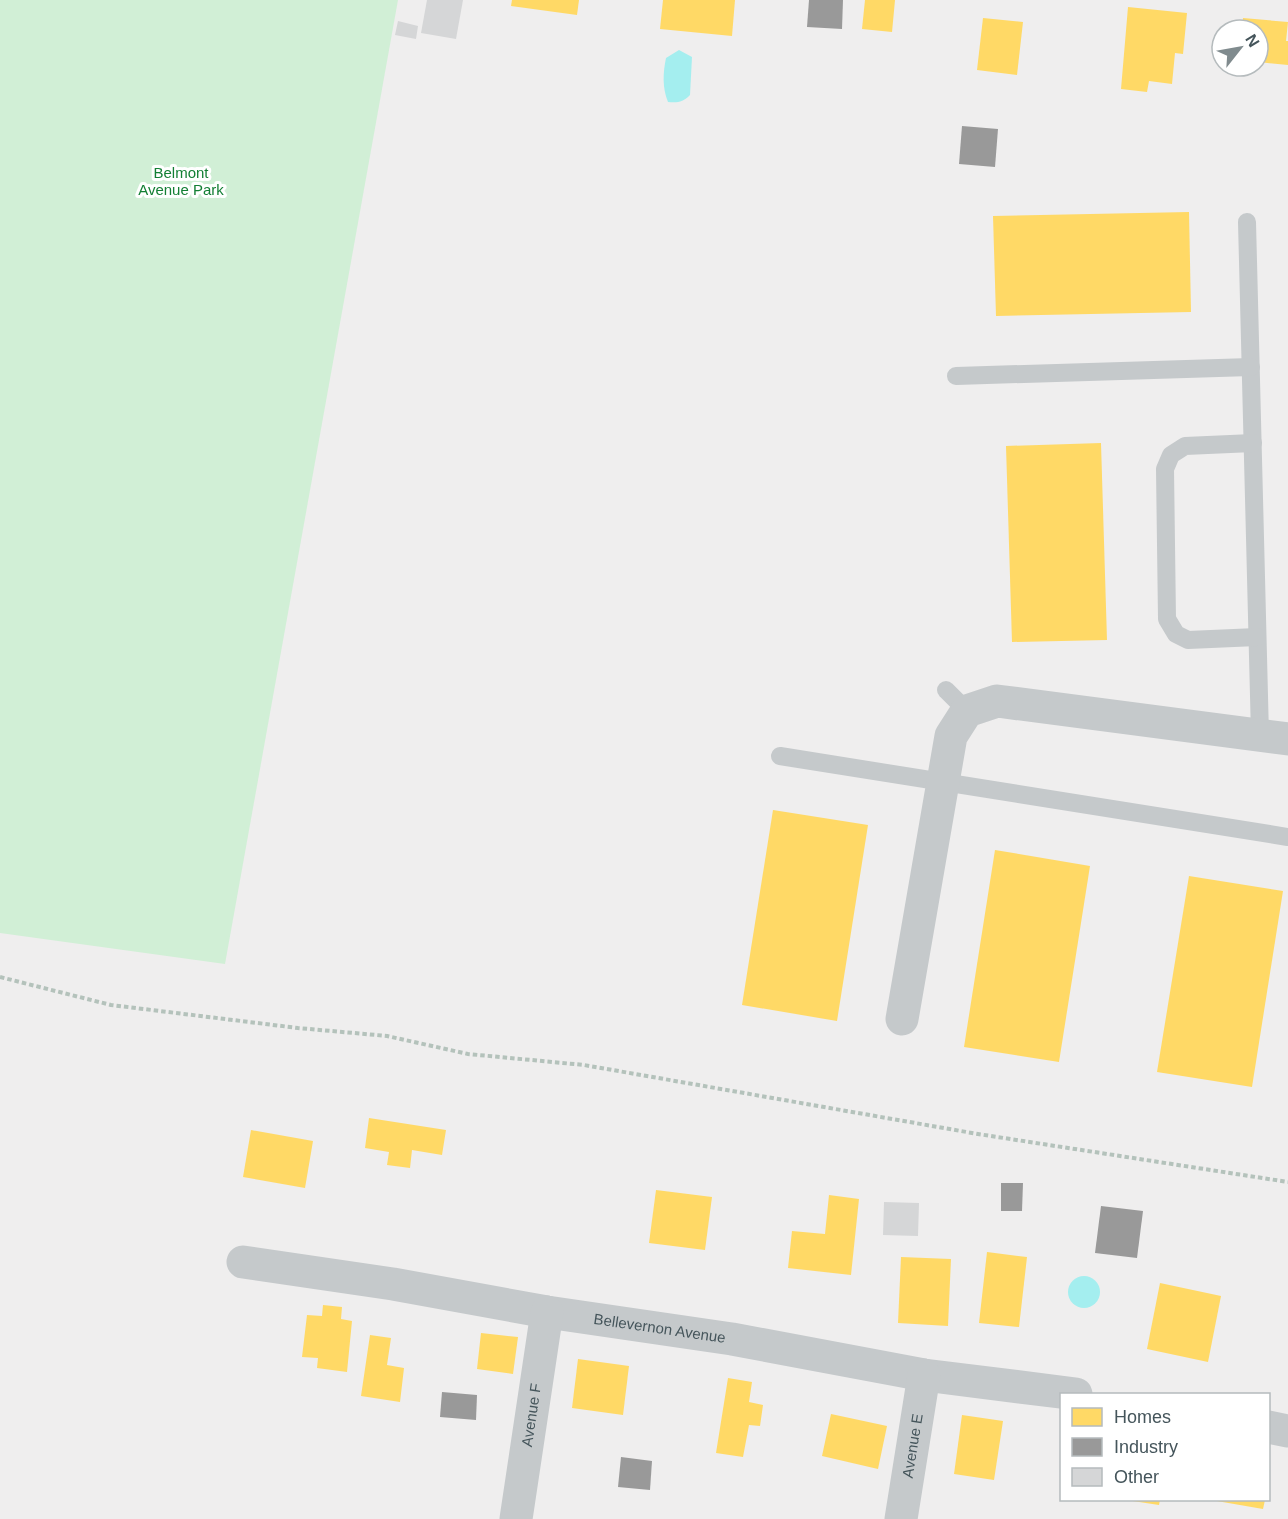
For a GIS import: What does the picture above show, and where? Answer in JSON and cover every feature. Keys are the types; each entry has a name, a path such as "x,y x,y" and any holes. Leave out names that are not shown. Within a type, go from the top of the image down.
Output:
{"street":[{"path":"902,1019 957,701 996,701 1274,737"},
{"name":"Bellevernon Avenue","path":"243,1262 393,1284 546,1312 732,1340 924,1374 1062,1393"},
{"name":"Avenue F","path":"516,1519 546,1312"},
{"name":"Avenue E","path":"901,1519 924,1374"},
{"path":"1270,1427 1288,1431"}],"lane":[{"path":"1247,222 1257,637 1274,737"},
{"path":"956,376 1251,367"},
{"path":"1253,443 1185,446 1172,455 1165,469 1167,619 1176,634 1188,640 1257,637"},
{"path":"780,756 1288,837"}],"path":[{"path":"0,977 111,1005 298,1028 387,1036 468,1054 584,1065 978,1134 1288,1182"}],"green space":[{"name":"Belmont Avenue Park","path":"0,0 398,0 225,964 0,933"}],"water":[{"path":"679,50 692,57 690,95 680,101 668,102 664,80 666,58"},
{"path":"1084,1276 1095,1281 1100,1292 1095,1303 1084,1308 1073,1303 1068,1292 1073,1281"}],"building: Homes":[{"path":"512,0 579,0 577,15 511,6"},
{"path":"663,0 735,0 732,36 660,29"},
{"path":"865,0 895,0 892,32 862,29"},
{"path":"1128,7 1187,13 1183,54 1175,53 1172,84 1149,81 1147,92 1121,89"},
{"path":"983,18 1023,22 1017,75 977,70"},
{"path":"1270,20 1288,22 1286,41 1288,41 1288,65 1270,63"},
{"path":"1189,212 1191,312 996,316 993,216"},
{"path":"1101,443 1107,640 1012,642 1006,446"},
{"path":"773,810 868,825 837,1021 742,1005"},
{"path":"995,850 1090,866 1059,1062 964,1047"},
{"path":"1189,876 1283,891 1252,1087 1157,1072"},
{"path":"369,1118 446,1130 442,1155 412,1150 410,1168 387,1165 389,1152 365,1148"},
{"path":"251,1130 313,1141 305,1188 243,1177"},
{"path":"656,1190 712,1197 705,1250 649,1243"},
{"path":"829,1195 859,1199 851,1275 788,1268 792,1231 825,1234"},
{"path":"987,1252 1027,1257 1019,1327 979,1323"},
{"path":"901,1257 951,1259 948,1326 898,1323"},
{"path":"1160,1283 1221,1296 1208,1362 1147,1349"},
{"path":"323,1305 342,1307 341,1319 352,1321 347,1372 317,1368 318,1358 302,1357 307,1315 322,1316"},
{"path":"481,1333 518,1337 513,1374 477,1369"},
{"path":"370,1335 391,1338 387,1365 404,1368 400,1402 361,1396"},
{"path":"578,1359 629,1366 623,1415 572,1408"},
{"path":"728,1378 752,1382 749,1402 763,1405 760,1426 749,1425 743,1457 716,1453"},
{"path":"831,1414 887,1426 878,1469 822,1456"},
{"path":"962,1415 1003,1421 994,1480 954,1474"},
{"path":"1133,1501 1160,1501 1159,1505"},
{"path":"1217,1501 1265,1501 1263,1509"}],"building: Industry":[{"path":"809,0 843,0 842,29 807,27"},
{"path":"962,126 998,129 995,167 959,164"},
{"path":"1001,1183 1023,1183 1022,1211 1001,1211"},
{"path":"1101,1206 1143,1211 1137,1258 1095,1253"},
{"path":"442,1392 477,1395 476,1420 440,1417"},
{"path":"621,1457 652,1461 650,1490 618,1487"}],"building: Other":[{"path":"427,0 463,0 456,39 421,33"},
{"path":"398,21 418,26 416,39 395,35"},
{"path":"884,1202 919,1203 918,1236 883,1235"}]}
